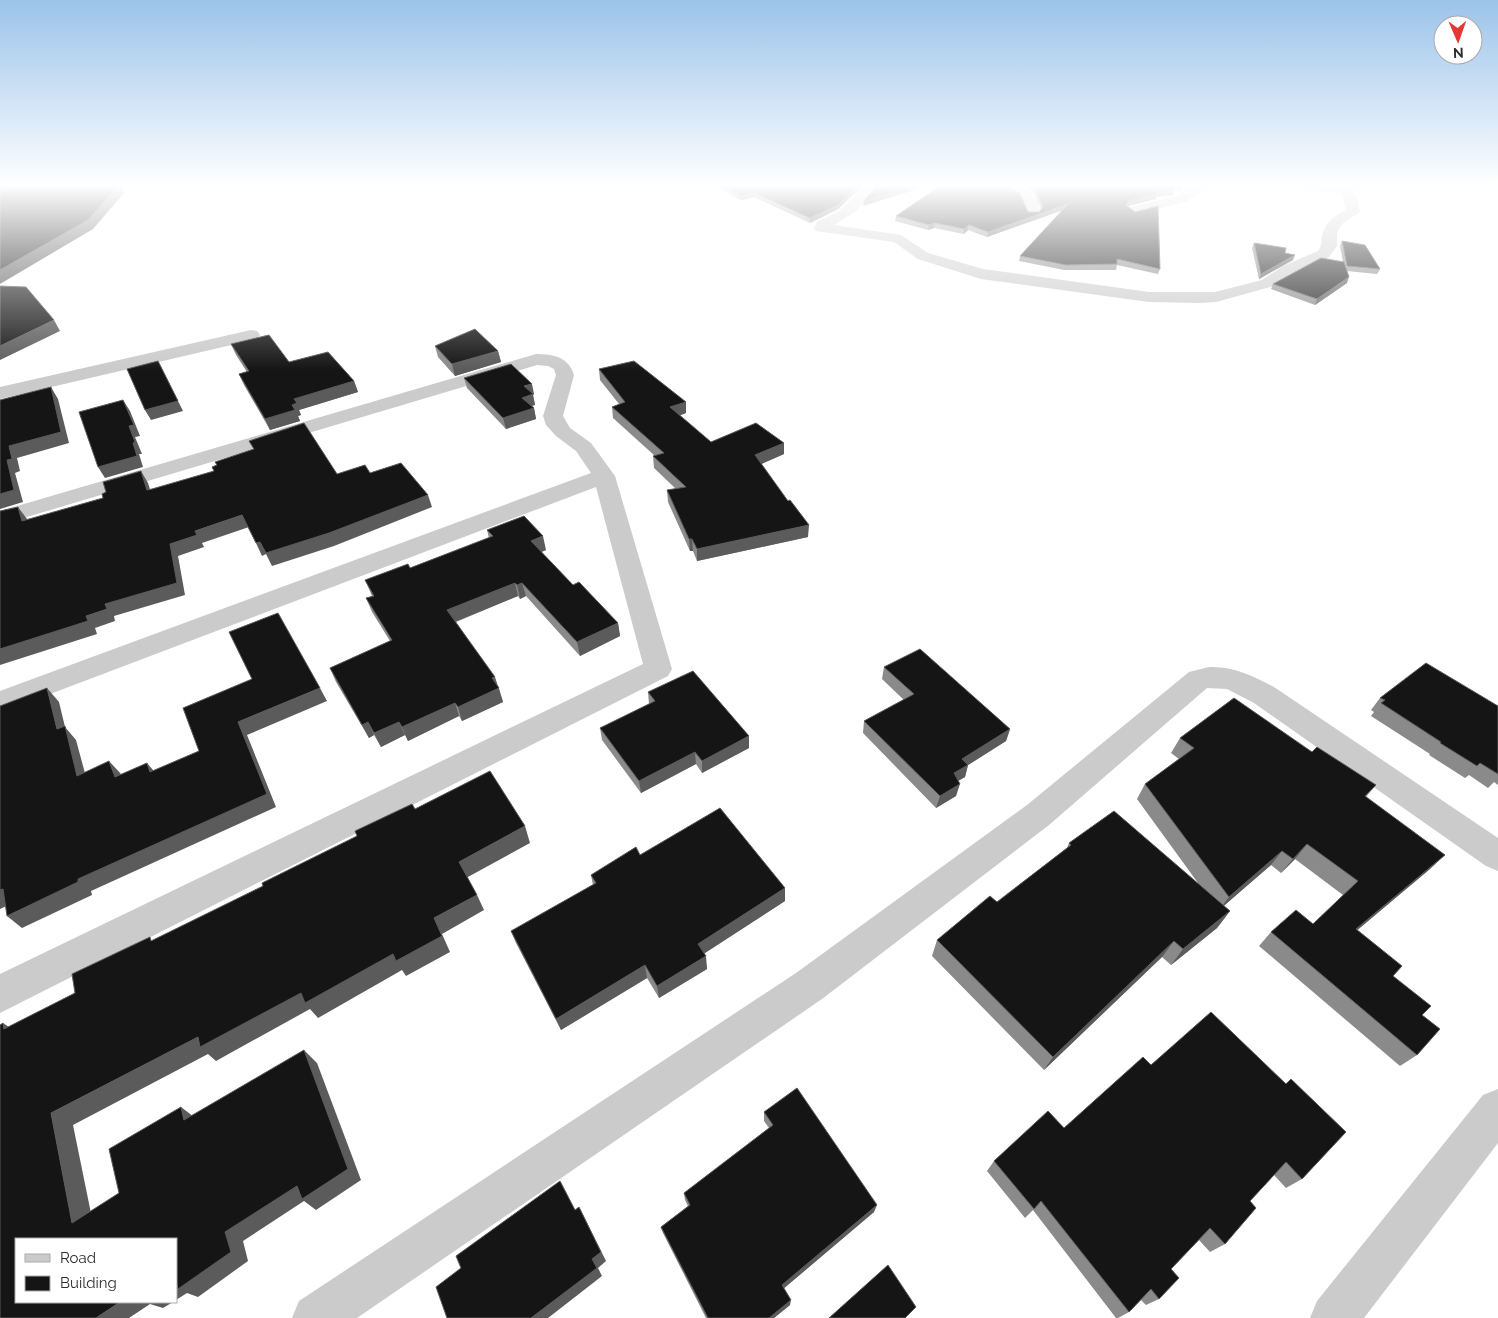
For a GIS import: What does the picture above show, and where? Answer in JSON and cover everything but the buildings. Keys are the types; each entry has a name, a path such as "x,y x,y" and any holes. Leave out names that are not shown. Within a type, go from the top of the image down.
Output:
{"street":[{"path":"912,248 923,256 981,274 1150,297 1201,298 1268,283 1289,269 1324,254 1329,248"},
{"path":"2,392 251,335"},
{"path":"0,518 536,360 552,360 564,370 565,375 554,406 553,416 556,424 563,432 584,447 604,476 658,669 0,994"},
{"path":"0,702 604,476"},
{"path":"318,1318 809,986 1038,815 1199,679 1217,675 1239,682 1264,695 1498,856"},
{"path":"1334,1318 1498,1110"}]}
